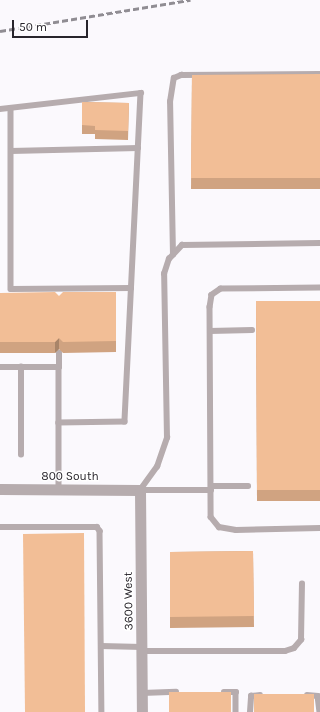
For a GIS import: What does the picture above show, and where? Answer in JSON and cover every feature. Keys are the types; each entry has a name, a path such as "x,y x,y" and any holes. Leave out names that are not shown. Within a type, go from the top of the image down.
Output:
{"street":[{"name":"800 South","path":"0,490 140,490"},
{"name":"3600 West","path":"140,490 142,712"}],"lane":[{"path":"173,255 170,102 174,78 181,75 320,74"},
{"path":"0,109 141,93 125,422 59,423"},
{"path":"12,108 11,289 131,288"},
{"path":"12,151 138,148"},
{"path":"140,490 157,467 167,438 164,274 173,255 182,245 320,243"},
{"path":"59,288 59,296"},
{"path":"320,288 221,289 212,295 210,331 211,517 219,527 236,530 320,528"},
{"path":"210,331 252,330"},
{"path":"59,353 59,490"},
{"path":"0,367 59,367"},
{"path":"20,455 21,367"},
{"path":"140,490 248,486"},
{"path":"0,527 97,527 100,531 102,712"},
{"path":"101,646 142,649 285,651 294,648 301,640 302,584"},
{"path":"142,693 181,692"},
{"path":"220,692 236,692 236,712"},
{"path":"250,712 251,696 269,695"},
{"path":"300,695 318,696 320,712"}],"building":[{"path":"320,74 320,178 191,178 192,75"},
{"path":"82,102 129,103 128,131 95,130 95,126 82,125"},
{"path":"55,292 59,296 63,292 116,292 116,341 63,342 59,338 55,342 0,342 0,293"},
{"path":"256,301 320,301 320,490 257,490"},
{"path":"84,533 85,712 25,712 23,534"},
{"path":"253,551 254,616 170,617 170,552"},
{"path":"169,692 231,692 231,712 169,712"},
{"path":"254,694 314,694 314,712 254,712"}],"railway":[{"path":"0,31 190,0"}]}
